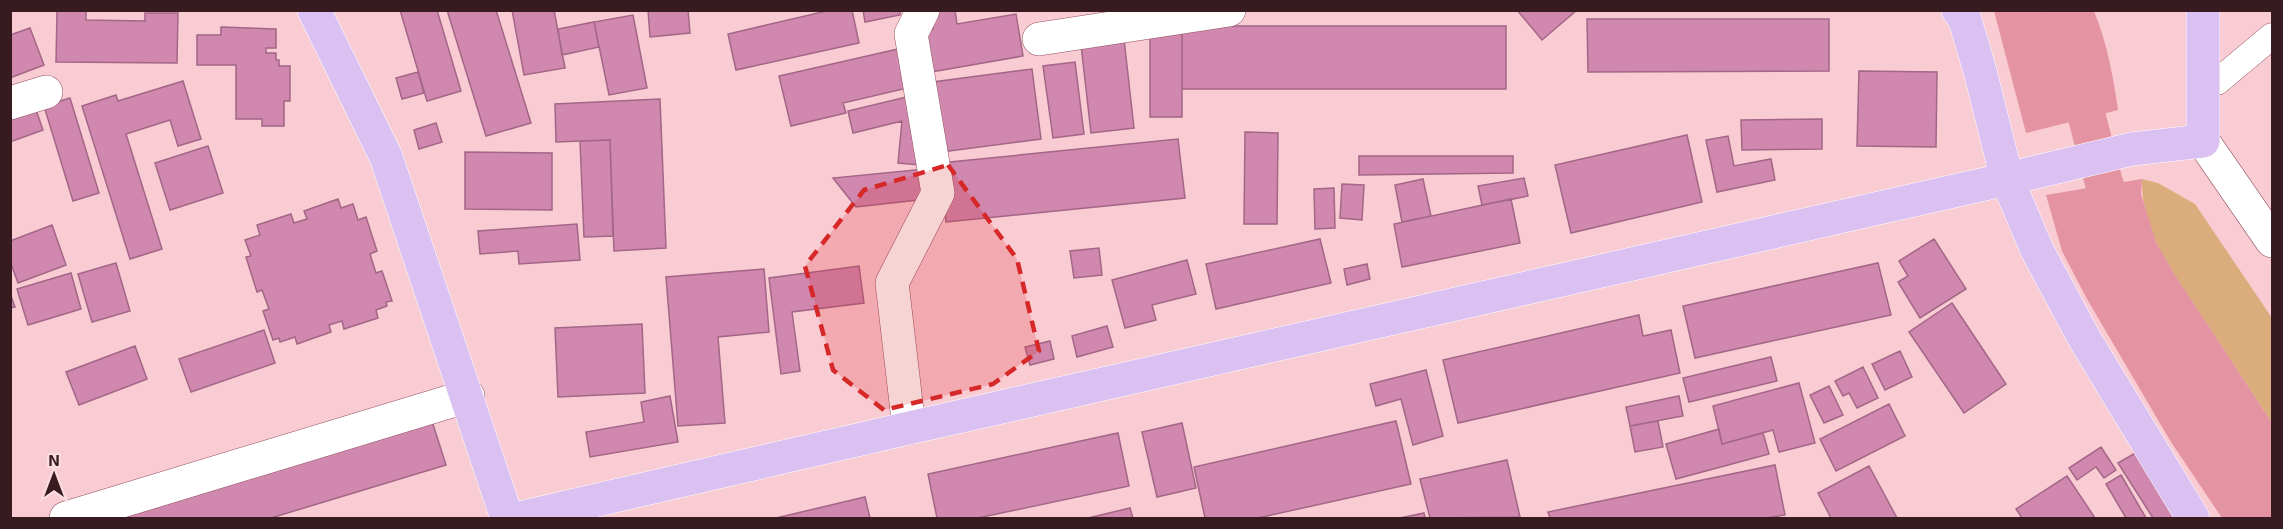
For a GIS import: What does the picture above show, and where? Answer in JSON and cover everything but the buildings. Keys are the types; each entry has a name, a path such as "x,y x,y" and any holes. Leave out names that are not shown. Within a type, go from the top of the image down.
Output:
{"main road":[{"path":"314,10 386,158 468,396 507,519"},
{"path":"1958,10 1965,20 1980,71 2007,179 2037,250 2084,338 2193,519"},
{"path":"519,519 909,428 2007,179 2132,148 2203,141 2203,10"}],"street":[{"path":"909,428 892,283 938,193 911,34 923,10"},
{"path":"1039,39 1229,10"},
{"path":"2217,82 2272,36"},
{"path":"10,103 46,92"},
{"path":"2203,141 2272,242"},
{"path":"66,519 468,396"}],"highlighted area":[{"path":"948,165 1017,259 1039,351 993,384 884,410 833,370 805,266 864,190"}],"shaded area":[{"path":"1994,11 2094,11 2109,59 2118,110 2026,133"},
{"path":"2142,179 2158,183 2195,204 2272,318 2272,423 2164,257 2148,219 2143,199"},
{"path":"2142,179 2141,194 2156,242 2173,272 2272,423 2272,518 2222,518 2171,442 2087,299 2062,251 2046,195"}],"waterway":[{"path":"2059,10 2104,183 2124,233"}]}
